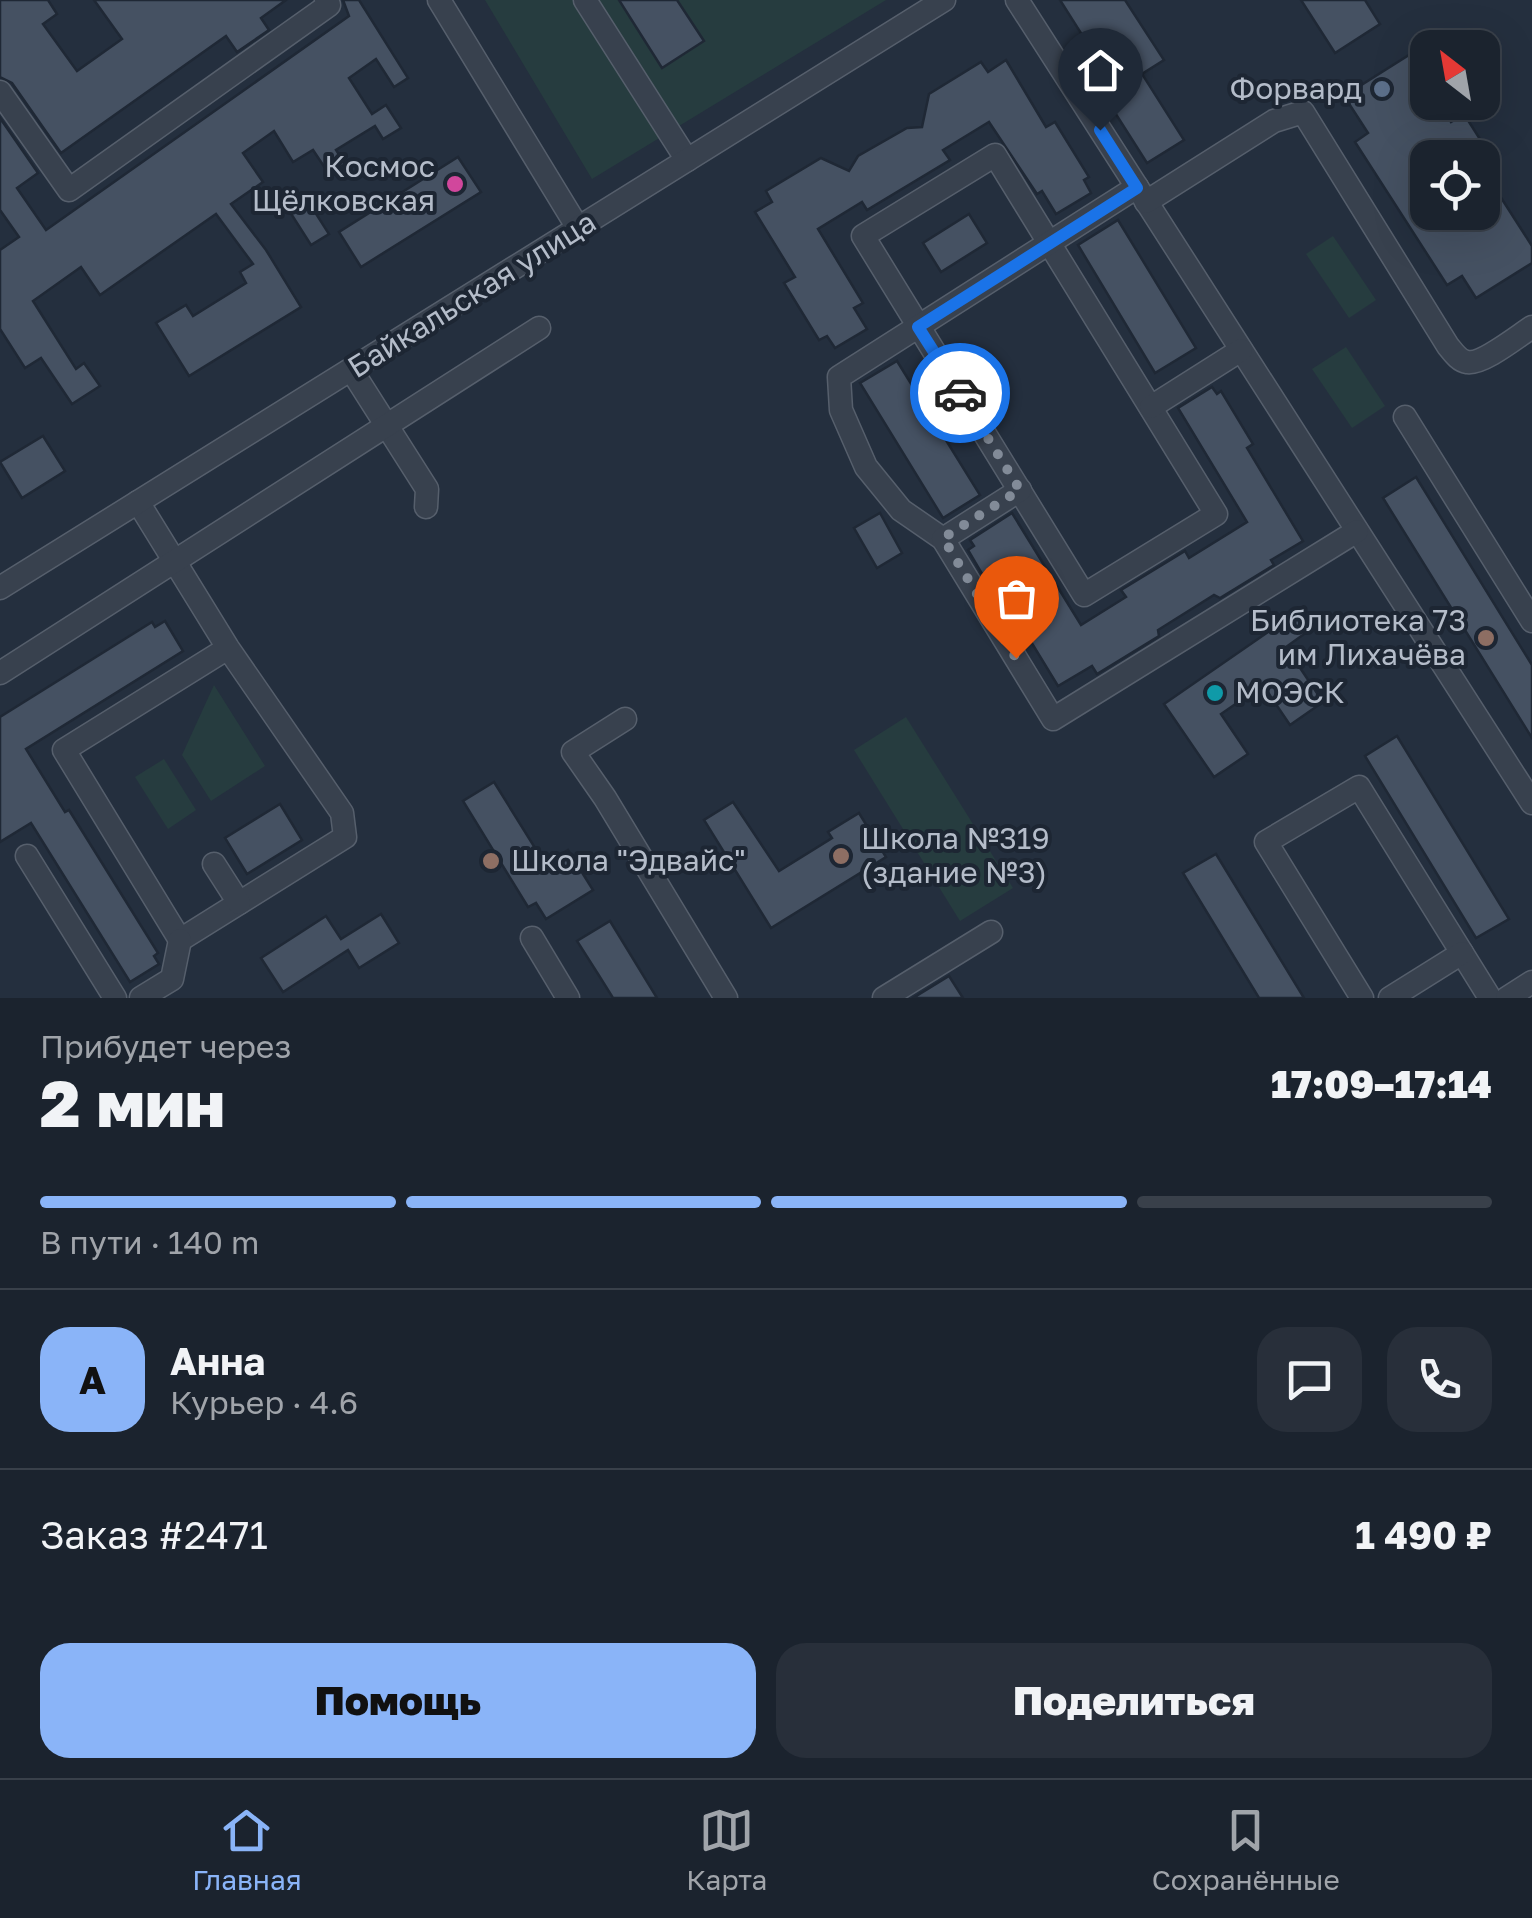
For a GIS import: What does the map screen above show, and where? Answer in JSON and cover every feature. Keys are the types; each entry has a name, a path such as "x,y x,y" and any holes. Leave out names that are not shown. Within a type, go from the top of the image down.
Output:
{"street":[{"path":"0,92 69,190 329,5 326,0"},
{"path":"439,0 578,228"},
{"path":"585,0 687,160"},
{"name":"Байкальская улица","path":"0,588 944,0"},
{"path":"1028,6 1141,195 1532,803"},
{"path":"1358,531 1052,718 943,538 901,510 866,467 841,410 839,377 1050,243 1141,195 1268,112 1303,112 1460,360 1480,360 1531,331"},
{"path":"995,155 1216,514 1084,596 918,327 863,236 995,155"},
{"path":"0,673 539,328"},
{"path":"1151,407 1241,350"},
{"path":"352,371 427,490 426,508"},
{"path":"1405,417 1532,621"},
{"path":"943,538 1020,490"},
{"path":"138,502 228,648 342,813 345,837 180,940"},
{"path":"141,998 172,979 180,940 64,750 228,648"},
{"path":"625,719 572,752 605,798 726,998"},
{"path":"1362,998 1266,842 1359,786 1490,998"},
{"path":"26,856 115,998"},
{"path":"214,864 239,903"},
{"path":"884,998 990,932"},
{"path":"532,938 568,998"},
{"path":"1390,998 1462,953"}],"green space":[{"path":"485,0 619,0 662,68 704,41 677,0 886,0 592,179"},
{"path":"1333,236 1376,300 1349,318 1306,254"},
{"path":"1346,347 1385,406 1352,428 1312,369"},
{"path":"214,685 265,766 211,801 182,755"},
{"path":"906,717 1013,888 960,921 854,750"},
{"path":"164,759 196,810 168,829 135,777"}],"building":[{"path":"0,0 48,0 57,14 43,24 77,71 122,39 94,0 286,0 261,18 269,30 237,52 226,36 61,153 12,83 0,77"},
{"path":"343,0 359,0 408,78 394,87 376,59 349,78 372,114 386,105 401,128 383,139 375,126 336,150 345,164 329,174 313,150 293,162 274,131 243,153 263,182 231,204 266,250 301,307 189,376 156,323 186,305 193,316 246,283 240,272 253,264 216,214 100,295 81,267 33,301 76,369 84,363 100,386 72,404 41,358 25,368 0,329 0,250 19,237 0,210 0,118 38,173 17,188 46,230 349,16"},
{"path":"619,0 677,0 704,41 662,68"},
{"path":"1060,0 1125,0 1164,60 1142,74 1184,140 1147,163 1105,97 1117,90"},
{"path":"1301,0 1365,0 1380,24 1335,53"},
{"path":"1409,55 1410,120 1468,120 1481,140 1410,140 1410,227 1355,142 1368,133 1344,96"},
{"path":"1006,60 1046,127 1055,122 1089,177 1084,180 1091,193 1056,214 1042,191 1037,194 989,122 943,150 950,160 867,210 862,202 818,229 863,303 854,308 867,329 835,348 827,336 819,340 784,283 795,277 755,212 772,202 766,191 821,158 849,171 858,156 907,128 922,127 929,94 981,62 988,72"},
{"path":"458,157 481,192 361,267 339,232"},
{"path":"1500,196 1532,246 1532,263 1476,298 1462,276 1447,285 1412,230 1500,230"},
{"path":"306,198 329,234 311,245 288,209"},
{"path":"969,214 987,243 941,272 923,243"},
{"path":"1118,220 1196,348 1155,373 1078,245"},
{"path":"897,361 980,495 943,518 860,383"},
{"path":"1212,387 1217,394 1221,391 1253,444 1247,448 1303,541 1271,560 1274,565 1220,598 1214,595 1158,630 1159,636 1097,674 1092,666 1058,686 1008,604 1002,608 968,550 974,546 970,540 1012,513 1081,625 1126,597 1121,590 1185,551 1189,558 1247,522 1178,408"},
{"path":"43,436 65,471 22,498 0,462"},
{"path":"1416,477 1532,665 1532,738 1383,498"},
{"path":"880,513 902,553 877,568 854,528"},
{"name":"МОЭСК","path":"1294,614 1307,632 1286,647 1323,702 1290,725 1263,685 1221,714 1248,754 1214,777 1164,704"},
{"path":"165,621 183,651 26,749 158,953 154,956 159,964 130,982 31,823 0,842 0,717 152,622 155,627"},
{"path":"1397,736 1509,919 1476,938 1365,756"},
{"path":"494,782 545,864 568,850 593,890 546,919 536,903 528,907 463,801"},
{"path":"733,802 779,871 832,838 828,832 859,813 886,857 771,928 704,820"},
{"path":"280,804 302,840 247,874 225,838"},
{"path":"1216,854 1304,998 1259,998 1183,873"},
{"path":"381,914 399,943 359,968 348,950 283,992 261,958 326,916 341,939"},
{"path":"610,921 657,998 613,998 577,941"},
{"path":"949,976 963,998 913,998"}],"way so far":[{"path":"960,393 1020,490 943,538 1016,658"}],"place":[{"name":"Форвард","path":"1382,89"},
{"name":"Космос Щёлковская","path":"455,184"},
{"name":"Библиотека 73 им Лихачёва","path":"1486,638"},
{"name":"МОЭСК","path":"1215,693"},
{"name":"Школа №319 (здание №3)","path":"841,856"},
{"name":"Школа \"Эдвайс\"","path":"491,861"}],"route":[{"path":"960,393 918,327 1137,188 1100,130"}]}
